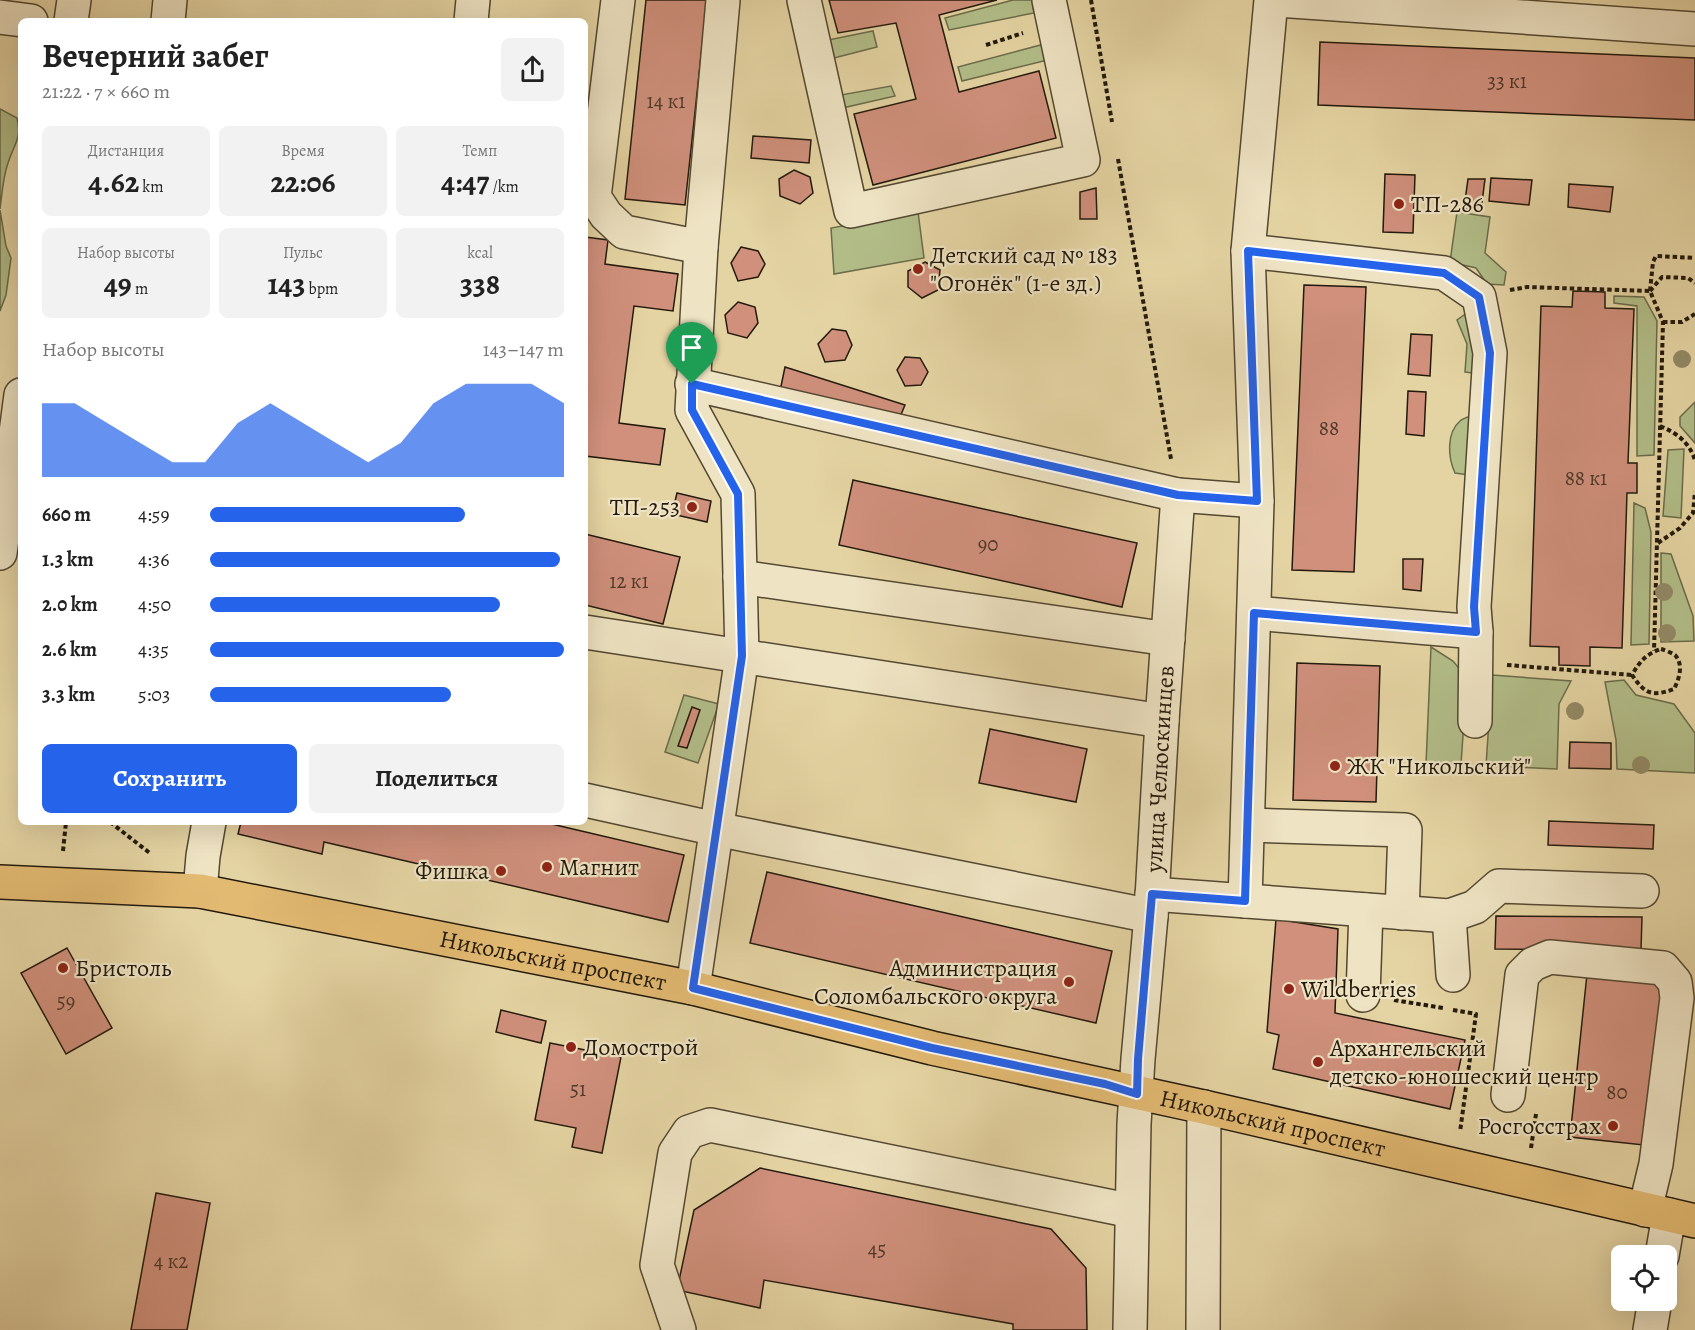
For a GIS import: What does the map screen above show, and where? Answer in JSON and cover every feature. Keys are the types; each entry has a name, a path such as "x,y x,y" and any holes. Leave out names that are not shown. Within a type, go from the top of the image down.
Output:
{"main road":[{"name":"Никольский проспект","path":"0,882 200,891 693,988 932,1048 1105,1084 1137,1094 1204,1107 1670,1215"}],"street":[{"path":"71,18 74,0"},
{"path":"168,18 170,0"},
{"path":"471,18 473,0"},
{"path":"618,0 594,119 594,196 606,215 624,232 701,247"},
{"path":"693,988 742,656 738,494 692,410 701,247 723,0"},
{"path":"804,0 851,212 1083,160 1049,0"},
{"path":"1245,901 1257,501 1248,251 1271,0"},
{"path":"1277,0 1695,30"},
{"path":"0,17 18,19"},
{"path":"1248,251 1444,273 1479,297 1490,353 1474,607 1477,648 1475,721"},
{"path":"692,384 1178,495 1257,501"},
{"path":"0,553 18,418"},
{"name":"улица Челюскинцев","path":"1130,1330 1138,1059 1151,905 1178,495"},
{"path":"0,559 18,562"},
{"path":"740,577 1168,639"},
{"path":"1254,613 1477,648"},
{"path":"588,632 1162,721"},
{"path":"588,801 716,829 1151,905 1245,901 1449,916 1475,907 1499,886 1642,891"},
{"path":"200,891 208,825"},
{"path":"1248,825 1405,830 1402,913"},
{"path":"1363,995 1366,910"},
{"path":"1449,916 1453,975"},
{"path":"1508,1095 1521,975 1533,964 1550,957 1663,968 1675,982 1677,998 1656,1164 1670,1215 1664,1245"},
{"path":"1203,1330 1204,1107"},
{"path":"679,1330 657,1265 675,1153 689,1132 710,1125 1132,1211"},
{"path":"1650,1330 1653,1311"}],"path":[{"path":"1091,0 1113,130"},
{"path":"1118,153 1178,495"},
{"path":"1654,651 1663,322 1650,291 1656,256 1695,258"},
{"path":"1650,291 1662,277 1688,278 1695,283"},
{"path":"1479,297 1527,287 1650,291"},
{"path":"1663,322 1682,322 1695,314"},
{"path":"1660,426 1676,433 1691,448 1695,460"},
{"path":"1657,543 1680,528 1693,513 1695,492"},
{"path":"1477,648 1632,675 1642,690 1659,694 1674,689 1680,679 1680,667 1675,656 1661,649 1640,660 1632,675"},
{"path":"62,855 66,825"},
{"path":"114,825 156,859"},
{"path":"1363,995 1476,1014 1460,1133"}],"green space":[{"path":"1013,0 1032,0 1034,13 949,30 945,18"},
{"path":"873,31 877,47 826,60 823,41"},
{"path":"1048,43 1052,59 962,81 958,67"},
{"path":"891,86 895,96 838,109 835,96"},
{"path":"0,109 17,118 18,136 5,174 0,209"},
{"path":"0,210 6,246 11,258 6,295 0,311"},
{"path":"918,212 924,258 834,274 831,228"},
{"path":"1457,212 1490,217 1485,253 1506,272 1504,285 1487,284 1476,268 1450,262"},
{"path":"1614,296 1644,297 1657,321 1654,455 1637,456 1637,306 1614,303"},
{"path":"1471,310 1480,374 1465,372 1467,344 1457,320"},
{"path":"1695,402 1695,443 1680,426 1680,417"},
{"path":"1478,414 1476,476 1455,473 1450,453 1452,432 1462,420"},
{"path":"1684,449 1681,518 1663,516 1668,450"},
{"path":"1634,503 1645,508 1651,532 1649,644 1631,645"},
{"path":"1661,553 1671,554 1693,616 1694,641 1661,642"},
{"path":"1431,647 1453,661 1467,678 1461,764 1426,764"},
{"path":"1492,675 1571,681 1559,704 1557,769 1486,766"},
{"path":"1624,680 1636,695 1674,704 1695,733 1695,773 1617,769 1616,740 1605,682"},
{"path":"684,695 719,704 698,763 665,752"}],"building":[{"path":"646,0 707,0 685,205 625,199"},
{"path":"829,0 997,0 939,15 959,92 1039,71 1056,138 873,185 854,114 916,99 896,23 838,33"},
{"path":"1320,42 1695,58 1695,120 1318,105"},
{"path":"753,136 811,140 809,163 751,158"},
{"path":"794,170 810,177 813,193 800,204 780,196 779,179"},
{"name":"ТП-286","path":"1385,174 1415,175 1413,233 1383,232"},
{"path":"1491,178 1532,180 1529,205 1489,201"},
{"path":"1468,179 1485,179 1481,210 1464,208"},
{"path":"1569,184 1613,187 1610,212 1568,207"},
{"path":"1096,188 1097,219 1080,219 1080,192"},
{"path":"588,237 608,240 605,264 678,274 673,311 634,306 619,423 665,429 660,465 588,456"},
{"path":"741,247 758,251 765,264 758,277 738,281 731,263"},
{"path":"925,262 940,270 938,290 922,298 908,287 908,271"},
{"path":"1304,285 1366,287 1354,572 1292,570"},
{"path":"1573,291 1605,292 1605,308 1634,309 1628,463 1637,463 1637,493 1627,493 1622,648 1590,647 1590,666 1559,665 1559,647 1530,646 1541,306 1572,307"},
{"path":"738,302 755,307 758,323 747,338 728,333 725,315"},
{"path":"832,329 846,331 852,345 845,360 825,362 818,344"},
{"path":"1411,334 1432,335 1430,376 1408,374"},
{"path":"905,357 920,358 928,372 921,385 905,386 897,370"},
{"path":"785,367 905,405 897,424 780,391"},
{"path":"1408,391 1426,392 1424,436 1406,434"},
{"path":"853,480 1137,543 1122,607 839,545"},
{"name":"ТП-253","path":"677,493 711,501 707,522 672,514"},
{"path":"588,535 680,557 663,624 588,606"},
{"path":"1403,559 1423,559 1421,591 1403,589"},
{"name":"ЖК \"Никольский\"","path":"1297,663 1380,666 1376,802 1293,800"},
{"path":"692,707 700,710 687,748 678,746"},
{"path":"990,729 1087,749 1076,802 979,783"},
{"path":"1570,742 1611,743 1611,769 1569,768"},
{"path":"1549,821 1654,825 1653,849 1548,845"},
{"path":"240,825 556,825 684,855 668,922 324,842 322,854 238,834"},
{"path":"767,872 1112,951 1096,1023 750,943"},
{"path":"1496,916 1642,917 1641,950 1495,949"},
{"path":"1276,919 1338,929 1335,1013 1465,1040 1450,1109 1273,1069 1279,1035 1267,1032"},
{"path":"67,948 112,1028 66,1054 21,973"},
{"path":"1587,974 1671,983 1653,1146 1570,1137"},
{"path":"501,1010 546,1021 541,1043 496,1032"},
{"path":"550,1043 621,1057 602,1153 572,1147 576,1128 535,1120"},
{"path":"760,1168 1051,1229 1086,1268 1087,1330 1013,1330 1013,1324 764,1280 760,1308 677,1290 694,1210"},
{"path":"156,1193 210,1203 187,1330 131,1330"}],"place":[{"name":"ТП-286","path":"1399,204"},
{"name":"Детский сад № 183 \"Огонёк\" (1-е зд.)","path":"918,269"},
{"name":"ТП-253","path":"692,507"},
{"name":"ЖК \"Никольский\"","path":"1335,766"},
{"name":"Магнит","path":"547,867"},
{"name":"Фишка","path":"501,871"},
{"name":"Бристоль","path":"63,968"},
{"name":"Администрация Соломбальского округа","path":"1069,982"},
{"name":"Wildberries","path":"1289,989"},
{"name":"Домострой","path":"571,1047"},
{"name":"Архангельский детско-юношеский центр","path":"1318,1062"},
{"name":"Росгосстрах","path":"1613,1126"}],"route":[{"path":"1248,251 1444,273 1479,297 1490,353 1474,607 1476,632 1254,613 1245,901 1152,894 1137,1094 1105,1084 932,1048 693,988 742,656 738,494 692,410 692,384 1178,495 1257,501 1248,251"}]}
